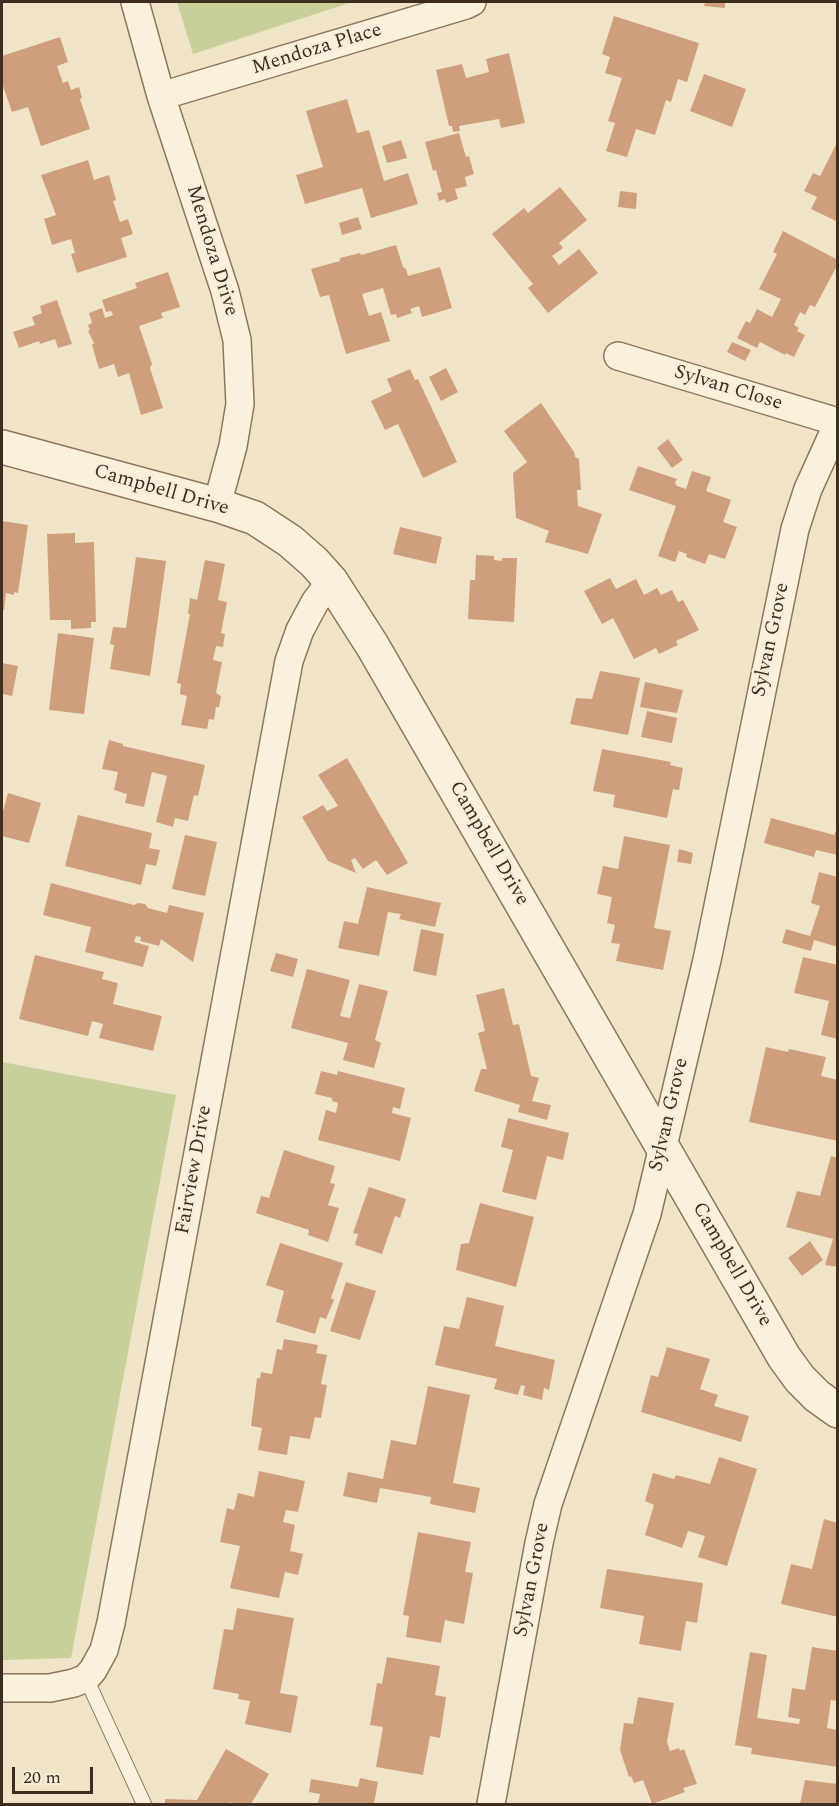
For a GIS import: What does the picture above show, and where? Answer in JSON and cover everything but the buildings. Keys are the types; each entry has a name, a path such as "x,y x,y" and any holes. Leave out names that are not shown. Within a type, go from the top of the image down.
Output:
{"street":[{"name":"Mendoza Drive","path":"135,2 161,96 225,291 237,339 240,404 233,446 217,505"},
{"name":"Mendoza Place","path":"161,96 472,2"},
{"name":"Sylvan Close","path":"618,356 837,422"},
{"name":"Sylvan Grove","path":"490,1804 548,1504 647,1214 707,960 795,529 808,489 837,422"},
{"name":"Campbell Drive","path":"2,447 217,505 255,518 290,541 331,581 378,655 784,1357 800,1379 837,1411"},
{"name":"Fairview Drive","path":"86,1678 104,1650 111,1623 289,661 300,630 315,602 331,581"},
{"path":"2,1688 50,1688 86,1678"}],"lane":[{"path":"86,1678 144,1804"}],"green space":[{"path":"177,2 352,2 193,54"},
{"path":"2,1062 176,1095 71,1658 2,1660"}]}
